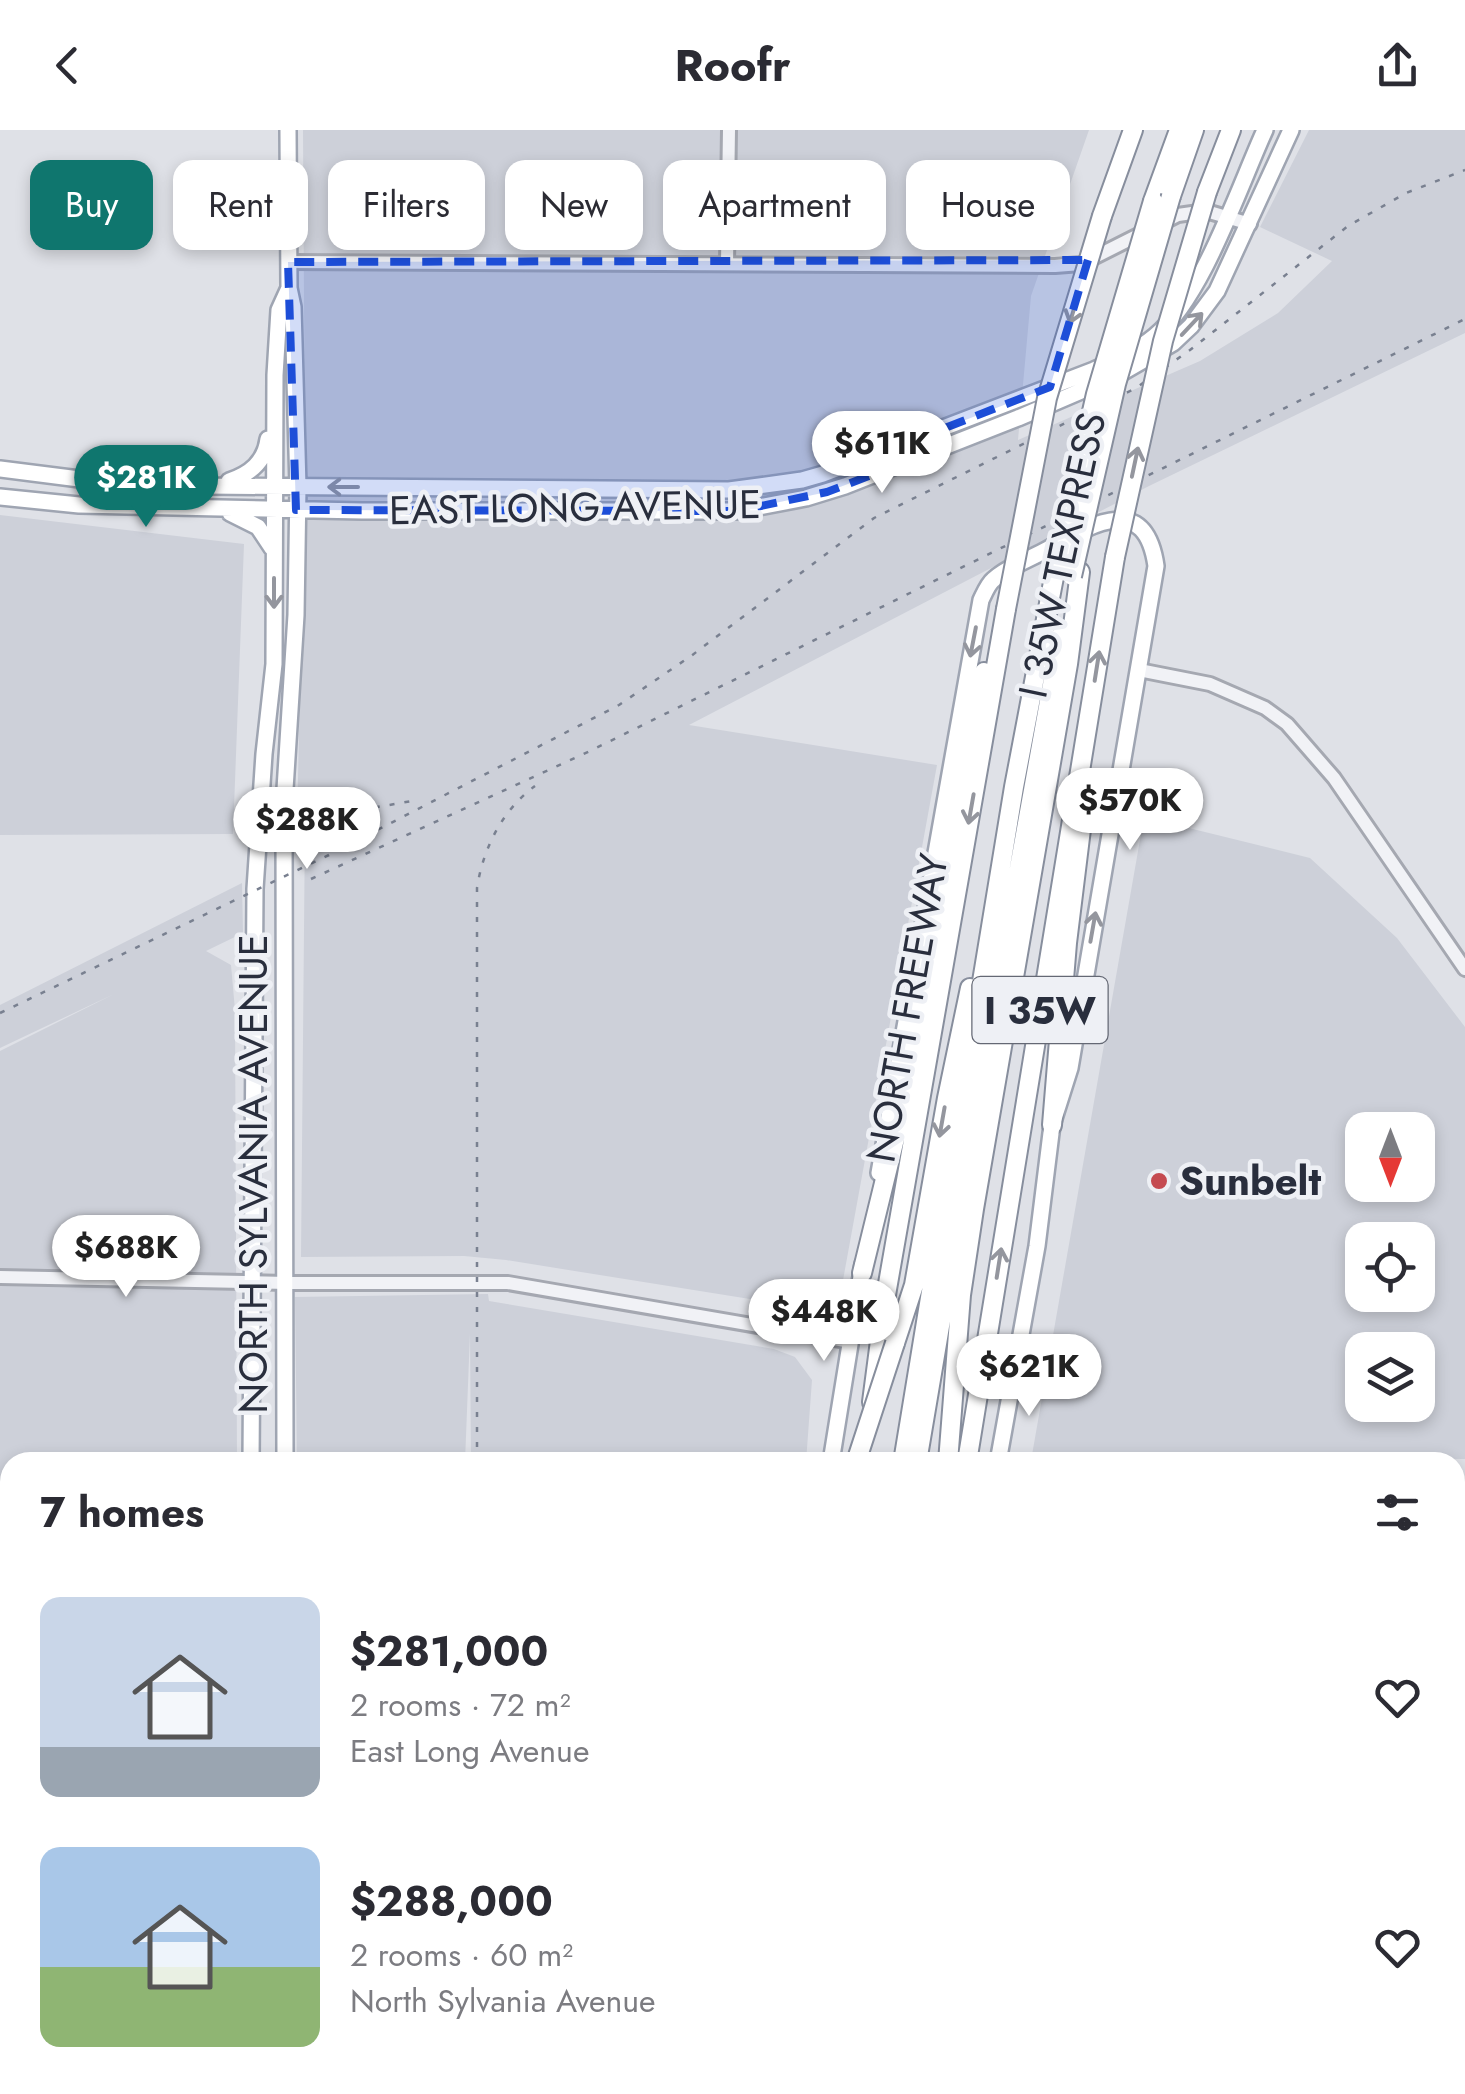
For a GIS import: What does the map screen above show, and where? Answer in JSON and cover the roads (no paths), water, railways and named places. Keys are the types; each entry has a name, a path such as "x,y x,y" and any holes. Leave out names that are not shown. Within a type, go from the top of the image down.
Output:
{"highway":[{"path":"862,1272 898,1126 954,808 1001,611 1002,587 1014,565 1047,398 1132,130"},
{"name":"I 35W TEXPRESS","path":"904,1452 1014,787 1179,130"},
{"name":"I 35W TEXPRESS","path":"919,1452 1069,575 1096,394 1162,199 1194,130"},
{"name":"I 35W","path":"969,1452 1115,557 1162,341 1207,192 1231,130"},
{"path":"949,1452 964,1278 1068,664 1069,575"},
{"name":"NORTH FREEWAY","path":"867,1452 886,1295 1001,611"},
{"path":"1052,1125 1089,762 1088,715"},
{"path":"859,1452 914,1285 946,1098 1014,787"}],"main road":[{"name":"NORTH SYLVANIA AVENUE","path":"286,1452 284,805 296,615 298,487 293,307 288,288 288,130"},
{"name":"EAST LONG AVENUE","path":"0,470 103,482 206,486 728,490 823,474 1112,362 1157,335 1194,287 1265,130"},
{"name":"EAST LONG AVENUE","path":"0,497 79,505 222,510 737,511 827,492 1116,376 1173,343 1217,292 1291,130"},
{"name":"NORTH SYLVANIA AVENUE","path":"252,1452 255,889 274,664 275,380 279,310 288,288"},
{"path":"206,486 243,476 261,459 266,448 275,380 295,374"},
{"path":"1014,401 1018,418"},
{"path":"932,433 939,449"},
{"path":"562,489 562,511"},
{"path":"222,510 258,527 269,540 274,556"},
{"name":"NORTH FREEWAY","path":"832,1452 981,600 993,580 1096,522 1118,520 1134,526 1153,546 1156,566 1070,1068 1052,1125 1037,1246 1000,1452"},
{"path":"264,754 289,752"}],"street":[{"path":"727,263 729,130"},
{"path":"288,262 1080,264 1178,215 1206,210 1250,224"},
{"path":"1139,670 1210,684 1265,708 1295,732 1334,778 1465,969"},
{"path":"0,1277 508,1283 851,1342"}],"railway":[{"path":"0,1013 329,855 619,705 691,656 874,518 1136,388 1348,226 1406,193 1465,170"},
{"path":"311,879 590,751 1465,319"},
{"path":"477,1452 477,888 496,831 535,786"},
{"path":"315,810 360,810 418,800"}],"place":[{"name":"Sunbelt","path":"1159,1181"}]}
